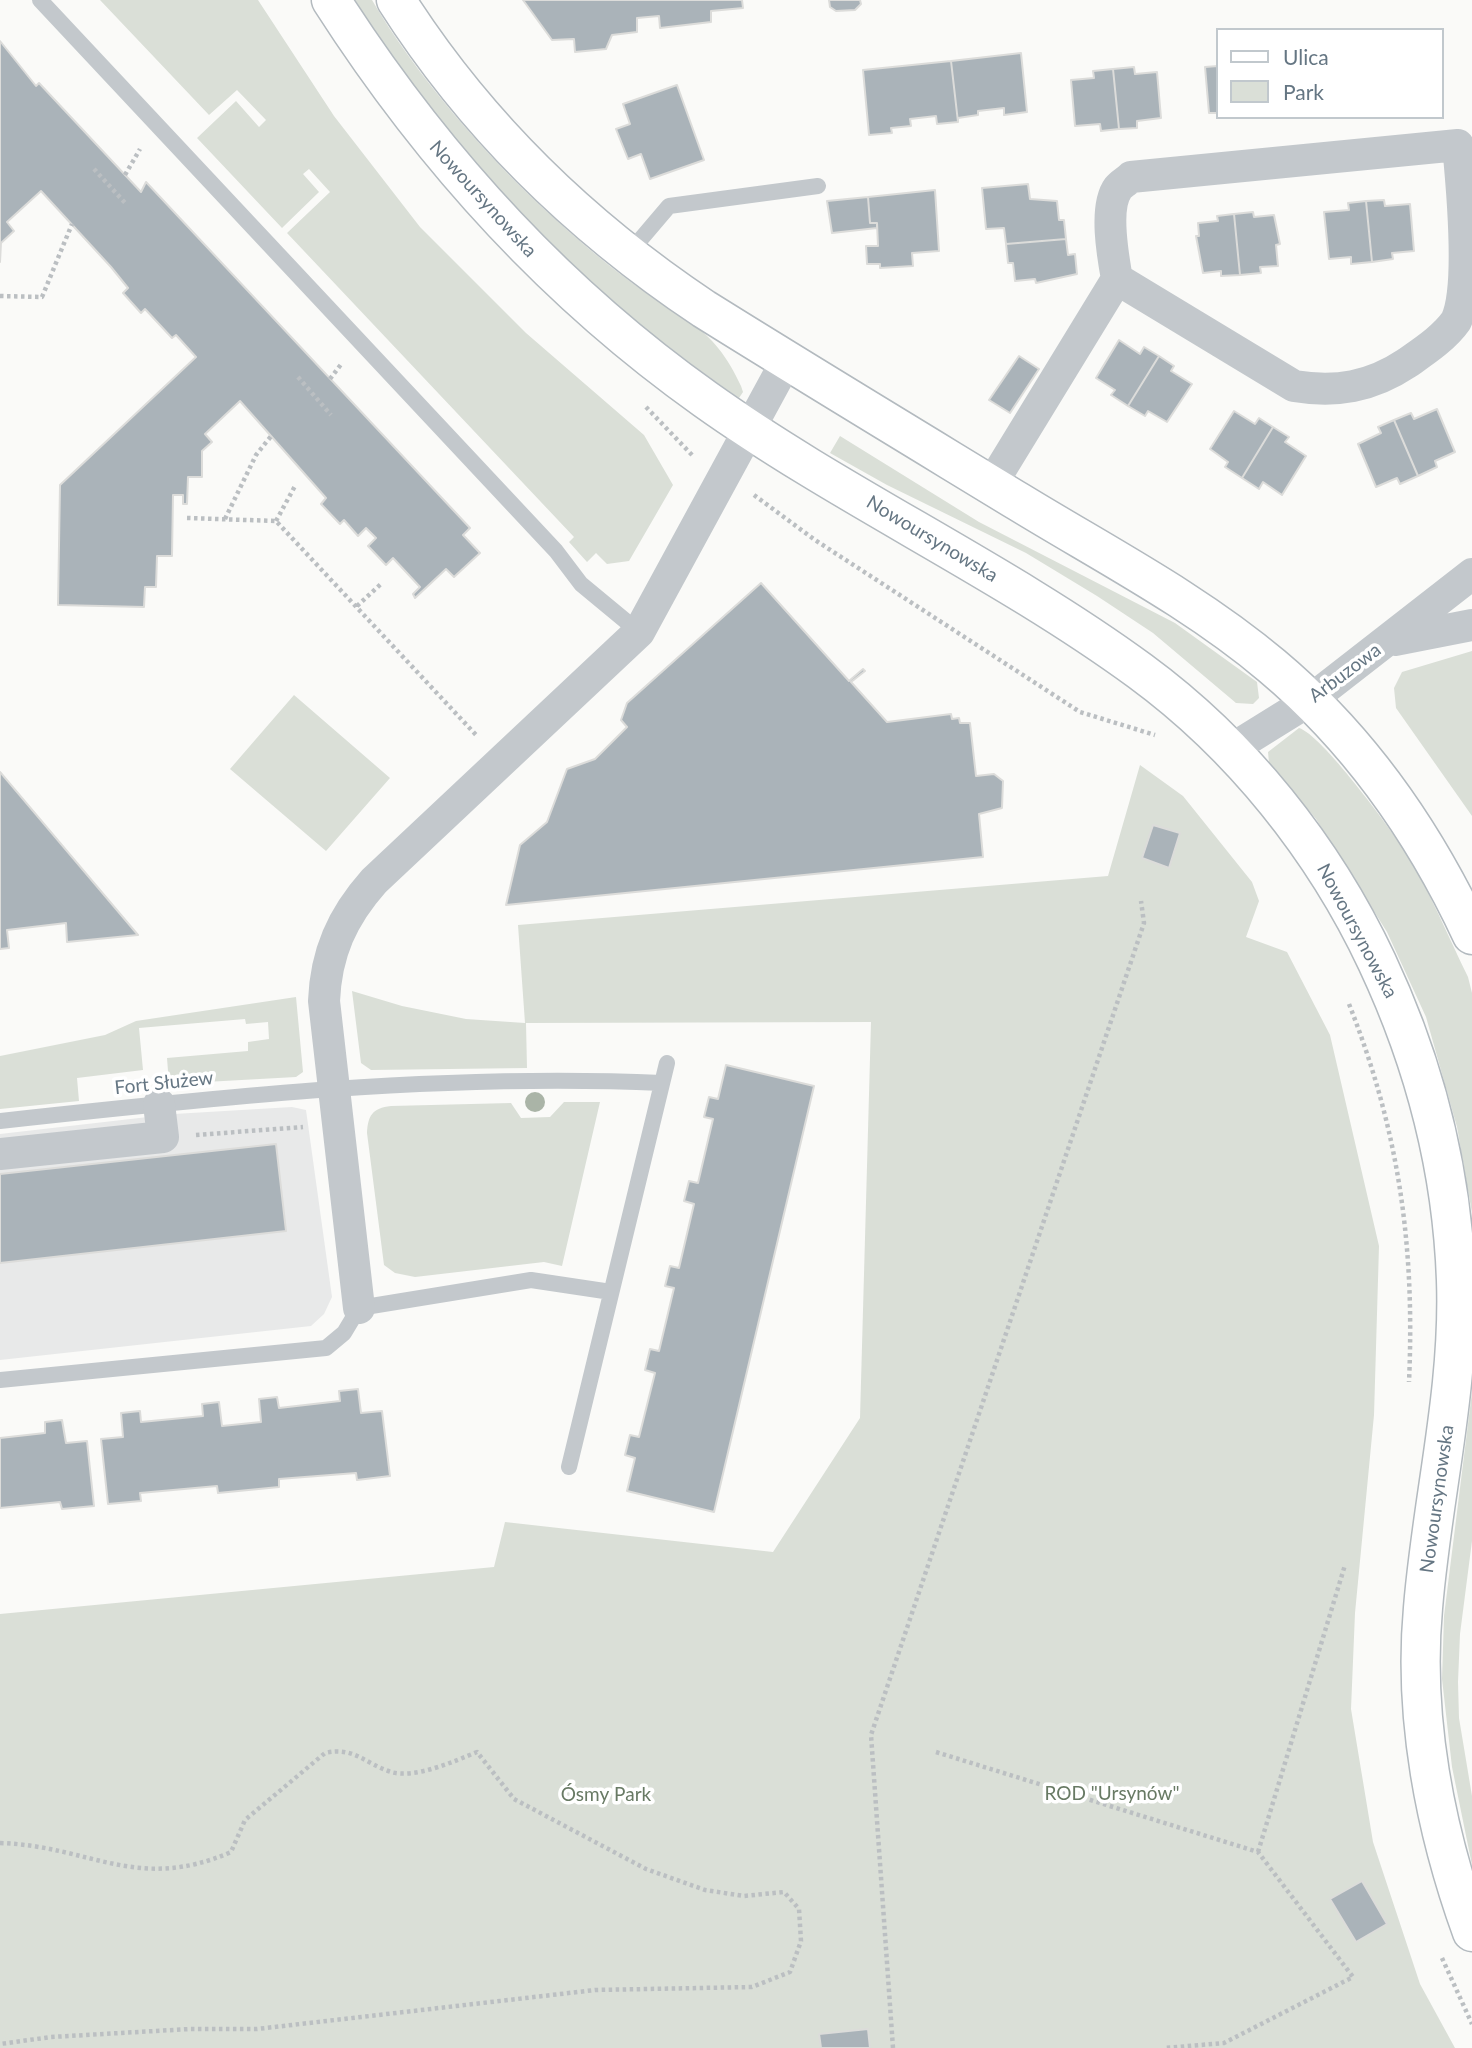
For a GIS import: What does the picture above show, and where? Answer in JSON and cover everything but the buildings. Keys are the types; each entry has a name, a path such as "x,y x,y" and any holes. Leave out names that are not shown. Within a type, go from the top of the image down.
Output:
{"street":[{"name":"Nowoursynowska","path":"331,0 409,114 493,215 624,338 750,429 995,577 1140,671 1230,750 1302,834 1342,895 1401,1015 1424,1080 1441,1145 1452,1218 1457,1281 1456,1347 1422,1611 1421,1663 1425,1732 1435,1799 1449,1862 1472,1932"},
{"path":"398,1 493,129 579,215 627,255 704,309 1186,604 1270,665 1309,701 1367,764 1409,820 1446,881 1472,935"},
{"path":"991,485 1118,279 1111,235 1113,199 1118,188 1131,177 1458,145 1467,239 1467,289 1457,320 1433,344 1401,367 1359,387 1324,391 1294,386 1118,279"},
{"path":"359,1308 324,1001 325,981 334,943 355,903 374,881 639,632 787,360"},
{"path":"1386,642 1472,574"},
{"name":"Arbuzowa","path":"1230,750 1309,701 1386,642 1472,625"},
{"path":"0,1154 163,1137 159,1104"}],"lane":[{"path":"40,0 556,551 581,584 639,632"},
{"path":"627,255 669,206 818,186"},
{"path":"569,1468 667,1063"},
{"name":"Fort Służew","path":"0,1121 333,1089 605,1080 662,1083"},
{"path":"0,1380 326,1348 344,1333 359,1308 531,1280 611,1292"}],"path":[{"path":"125,175 144,143"},
{"path":"94,169 127,205"},
{"path":"0,296 42,297 72,224"},
{"path":"330,379 345,358"},
{"path":"298,377 331,415"},
{"path":"225,519 256,455 272,435"},
{"path":"276,521 295,486"},
{"path":"749,492 815,540 1080,712 1129,725 1157,737"},
{"path":"187,518 276,521 478,737"},
{"path":"357,606 382,583"},
{"path":"893,2048 871,1735 1144,923 1141,901"},
{"path":"1345,992 1385,1106 1401,1184 1410,1248 1412,1301 1409,1395"},
{"path":"163,1137 314,1126"},
{"path":"1258,1852 1345,1566"},
{"path":"0,1843 30,1844 133,1869 167,1870 205,1863 231,1852 245,1819 324,1753 340,1749 394,1773 432,1769 477,1752 514,1799 646,1868 705,1890 744,1896 784,1892 800,1909 801,1941 790,1972 752,1987 595,1990 257,2029 51,2037 0,2043"},
{"path":"936,1752 1258,1852 1353,1978 1224,2043 1165,2048"},
{"path":"1441,1955 1472,2025"}],"shaded area":[{"path":"292,1107 306,1110 332,1297 324,1314 311,1326 0,1360 0,1134 174,1114"}],"green space":[{"path":"100,0 258,0 334,116 420,227 526,333 644,435 673,485 629,561 607,564 596,553 587,562 569,542 574,537 287,233 330,192 309,169 303,174 319,192 282,228 197,138 236,101 259,127 266,120 237,90 209,115"},
{"path":"355,0 372,0 431,86 479,143 529,195 608,264 706,335 730,365 741,386 743,392 739,398 628,314 526,220 434,115"},
{"path":"840,436 979,522 1175,623 1257,682 1259,698 1253,704 1236,703 1153,633 1097,596 1026,553 887,485 830,453"},
{"path":"1472,651 1472,816 1396,708 1394,688 1402,672"},
{"path":"294,695 390,778 326,851 230,769"},
{"path":"1299,728 1309,734 1339,764 1398,841 1423,883 1468,977 1472,993 1472,1213 1457,1127 1426,1017 1387,932 1316,819 1269,763 1268,752"},
{"path":"1140,765 1183,796 1252,882 1259,901 1246,937 1287,952 1330,1035 1379,1246 1374,1415 1355,1613 1351,1709 1373,1842 1420,1984 1455,2048 0,2048 0,1614 494,1567 505,1522 773,1552 860,1418 871,1022 526,1023 527,1068 371,1070 361,1063 352,991 402,1006 466,1019 525,1023 518,925 1108,876"},
{"path":"296,997 303,1072 296,1077 169,1084 167,1058 248,1051 248,1042 269,1039 268,1022 246,1024 245,1019 139,1028 143,1070 77,1078 79,1101 0,1109 0,1056 105,1035 136,1021"},
{"path":"564,1102 600,1102 562,1266 544,1262 415,1277 395,1273 384,1265 367,1133 368,1122 375,1111 391,1106 511,1103 521,1118 550,1117"},
{"path":"1472,1392 1472,1541 1460,1634 1458,1682 1459,1718 1472,1796 1472,1865 1452,1767 1442,1679 1444,1616"}],"park label":[{"name":"ROD \"Ursynów\"","path":"1112,1794"},
{"name":"Ósmy Park","path":"606,1795"}]}
